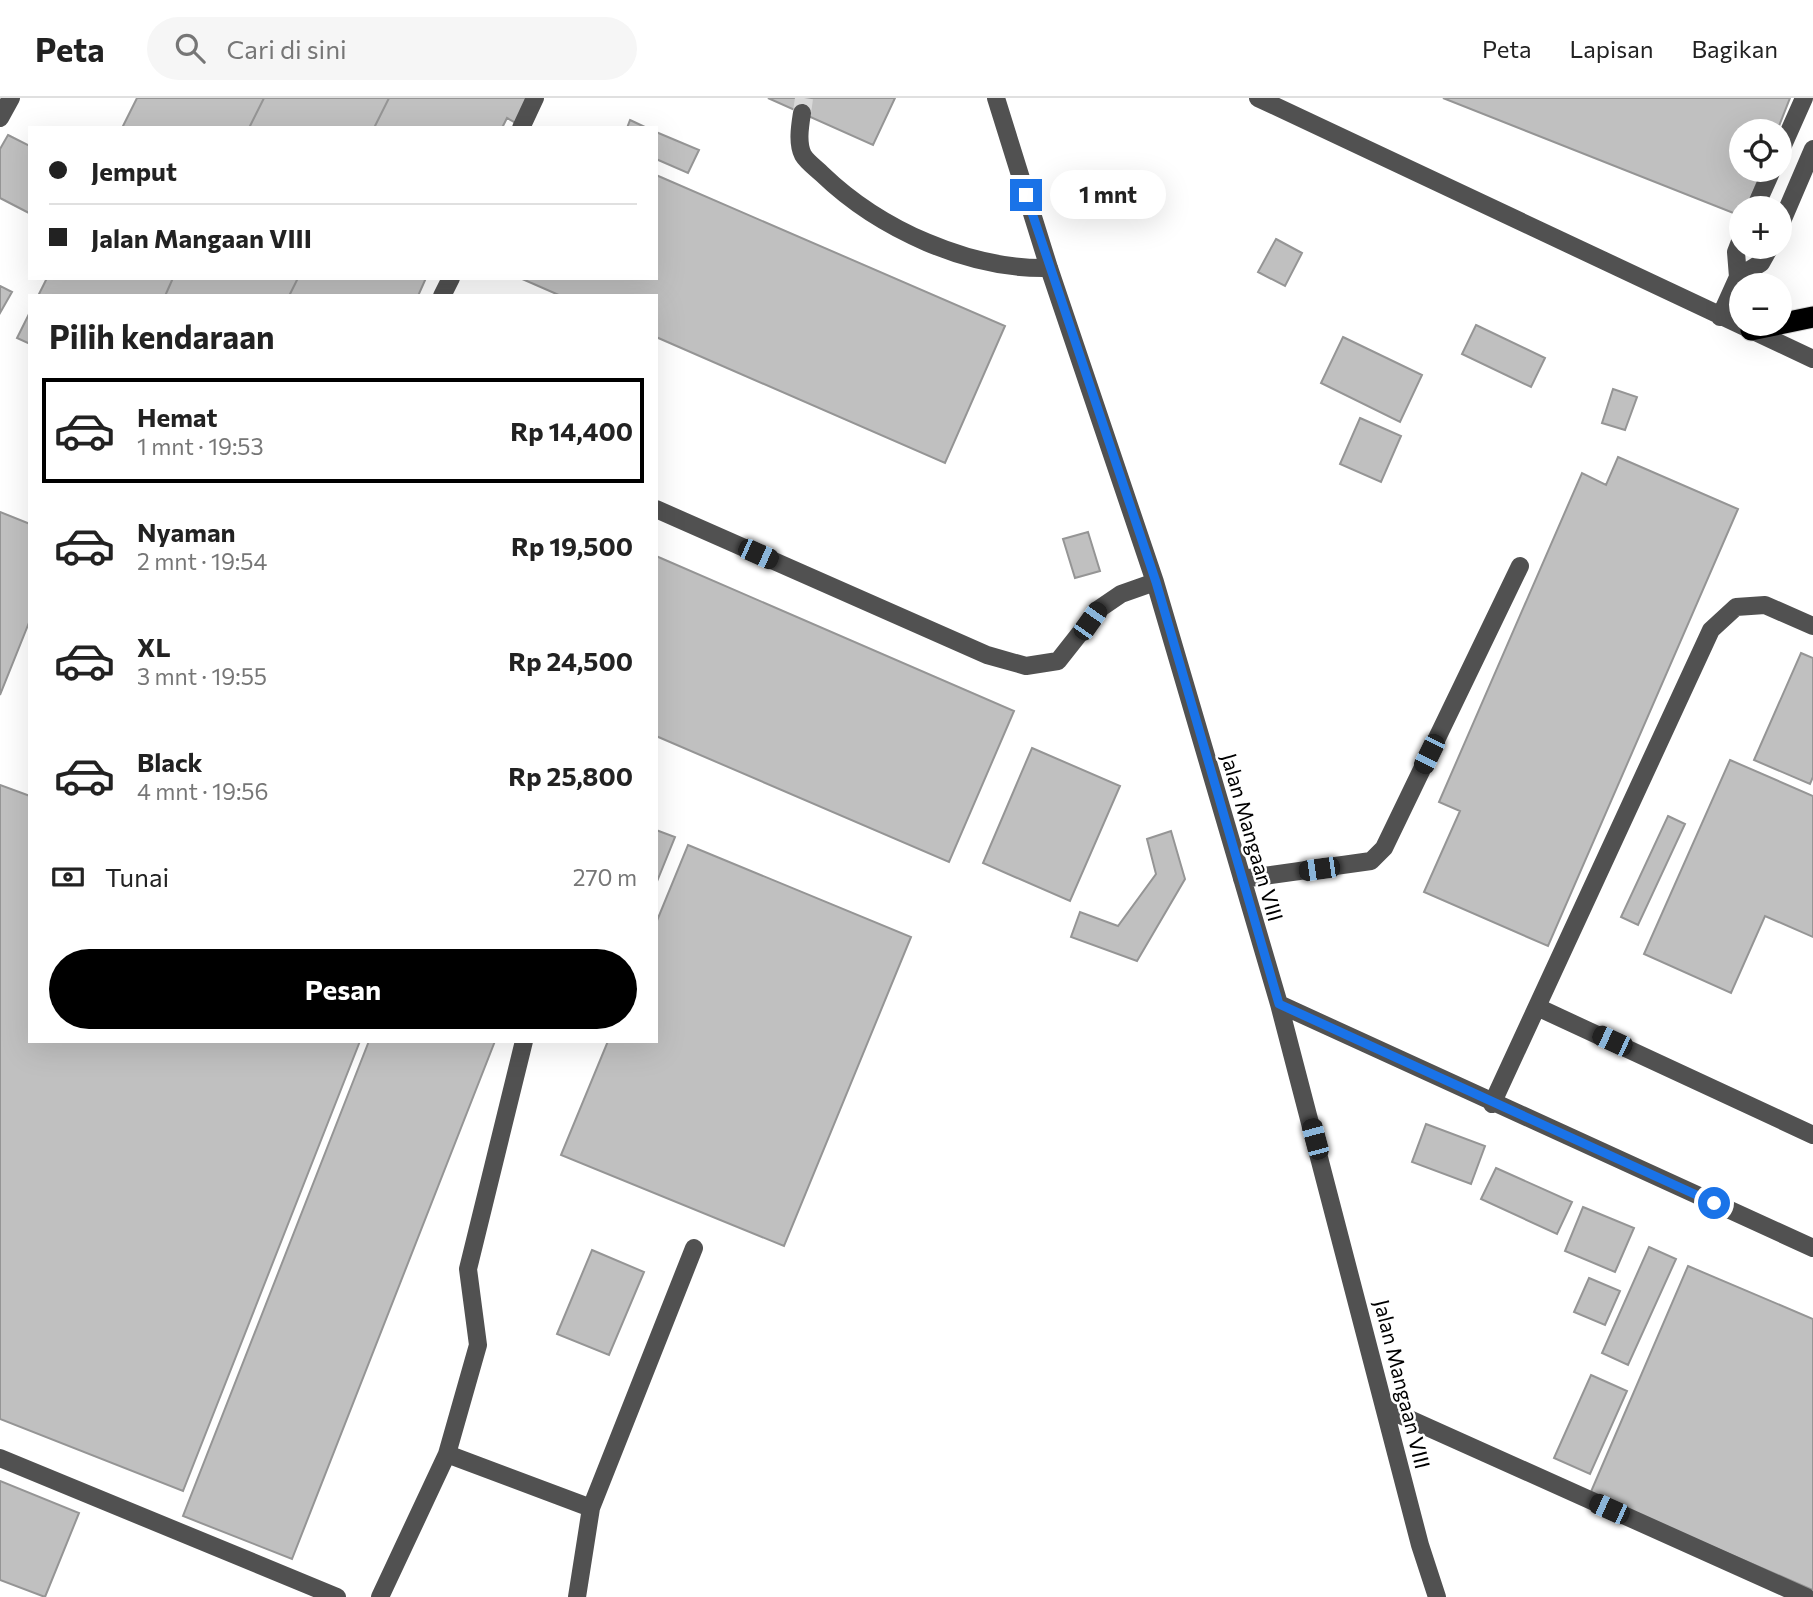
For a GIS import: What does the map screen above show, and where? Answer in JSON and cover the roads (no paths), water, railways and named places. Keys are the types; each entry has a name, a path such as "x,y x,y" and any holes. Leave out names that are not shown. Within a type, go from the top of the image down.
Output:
{"highway":[{"path":"1792,321 1813,317"}],"street":[{"path":"0,118 12,98"},
{"path":"522,126 535,98"},
{"name":"Jalan Mangaan VIII","path":"996,98 1049,268 1156,582 1279,1004 1387,1409 1420,1545 1437,1597"},
{"path":"1258,98 1729,321"},
{"path":"1792,125 1804,98"},
{"path":"802,113 799,132 803,155 840,191 877,216 930,243 977,258 1025,269 1049,268"},
{"path":"1792,198 1813,149"},
{"path":"1745,273 1763,259"},
{"path":"1720,317 1729,297"},
{"path":"1764,336 1813,359"},
{"path":"658,510 986,655 1026,666 1058,660 1099,609 1121,594 1156,582"},
{"path":"1242,879 1371,862 1384,848 1520,566"},
{"path":"1492,1104 1711,630 1736,607 1765,605 1813,626"},
{"path":"1279,1004 1492,1104 1813,1248"},
{"path":"1537,1006 1813,1135"},
{"path":"380,1597 447,1454 478,1345 468,1269 524,1043"},
{"path":"577,1597 592,1508 694,1248"},
{"path":"1387,1409 1806,1597"},
{"path":"447,1454 592,1508"},
{"path":"0,1458 337,1597"}],"tunnel":[{"path":"802,113 804,98"}]}
